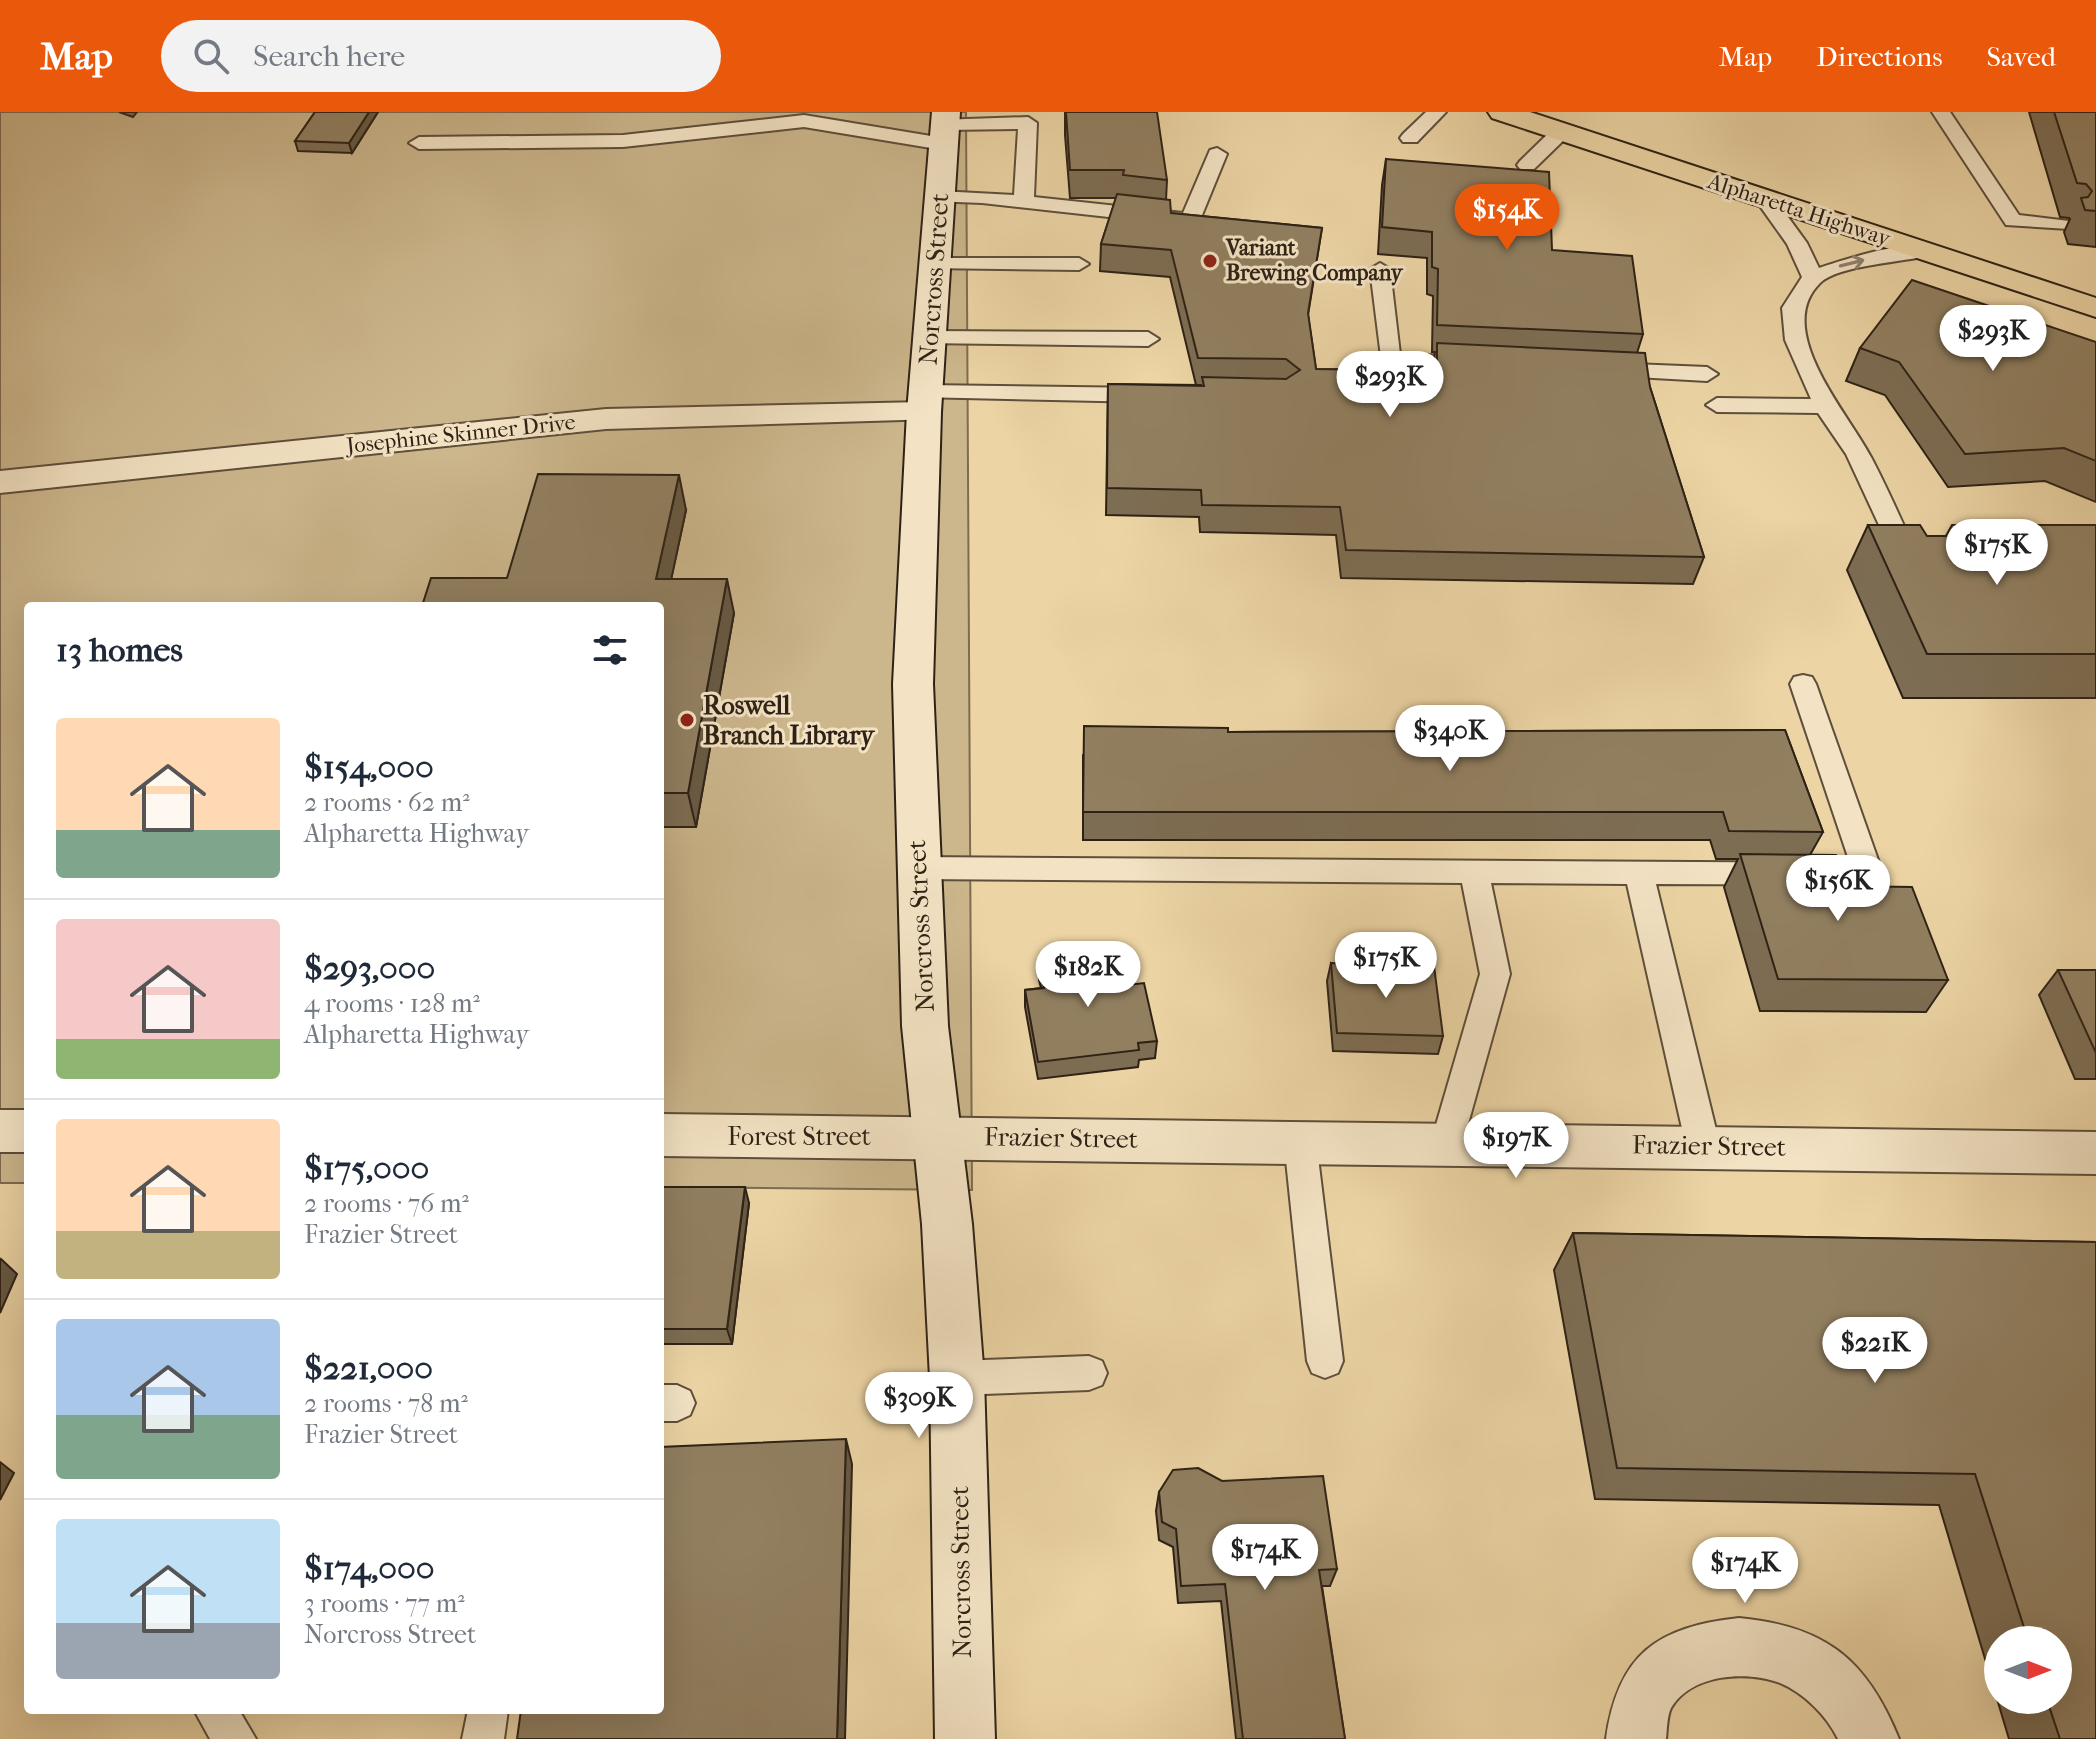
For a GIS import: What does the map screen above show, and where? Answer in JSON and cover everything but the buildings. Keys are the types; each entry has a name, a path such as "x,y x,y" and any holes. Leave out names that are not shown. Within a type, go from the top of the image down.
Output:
{"highway":[{"name":"Alpharetta Highway","path":"1502,112 2096,308"}],"street":[{"name":"Norcross Street","path":"945,127 925,402 913,684 917,868 925,1026 957,1378 965,1739"},
{"name":"Josephine Skinner Drive","path":"0,482 606,419 925,402"},
{"path":"0,1131 24,1131"},
{"name":"Forest Street","path":"664,1135 937,1136"},
{"name":"Frazier Street","path":"937,1136 2096,1153"},
{"path":"1636,1739 1643,1700 1667,1668 1709,1647 1760,1646 1806,1661 1848,1697 1869,1739"}],"lane":[{"path":"1410,138 1437,112"},
{"path":"1941,112 2013,221 2062,225"},
{"path":"419,143 623,141 804,121 945,127 1028,123 1024,202"},
{"path":"1527,165 1561,132"},
{"path":"939,197 1024,202 1190,220 1217,154"},
{"path":"1765,199 1797,243 1813,277"},
{"path":"1913,572 1858,454 1825,406 1796,340 1793,308 1813,277 1867,259 1924,251"},
{"path":"935,264 1079,264"},
{"path":"1380,269 1390,360 1501,365"},
{"path":"930,338 1148,339"},
{"path":"1580,368 1707,374"},
{"path":"925,402 1174,395"},
{"path":"1717,405 1825,406"},
{"path":"917,868 1868,874 1803,684"},
{"path":"1447,1142 1495,974 1474,871"},
{"path":"1639,872 1703,1146"},
{"path":"1300,1141 1325,1361"},
{"path":"957,1378 1089,1373"},
{"path":"217,1714 235,1739"},
{"path":"483,1739 487,1714"}],"shaded area":[{"path":"0,112 966,112 972,1190 664,1187 664,602 24,602 24,1183 0,1183"}],"place":[{"name":"Variant Brewing Company","path":"1210,261"},
{"name":"Roswell Branch Library","path":"687,720"}]}
